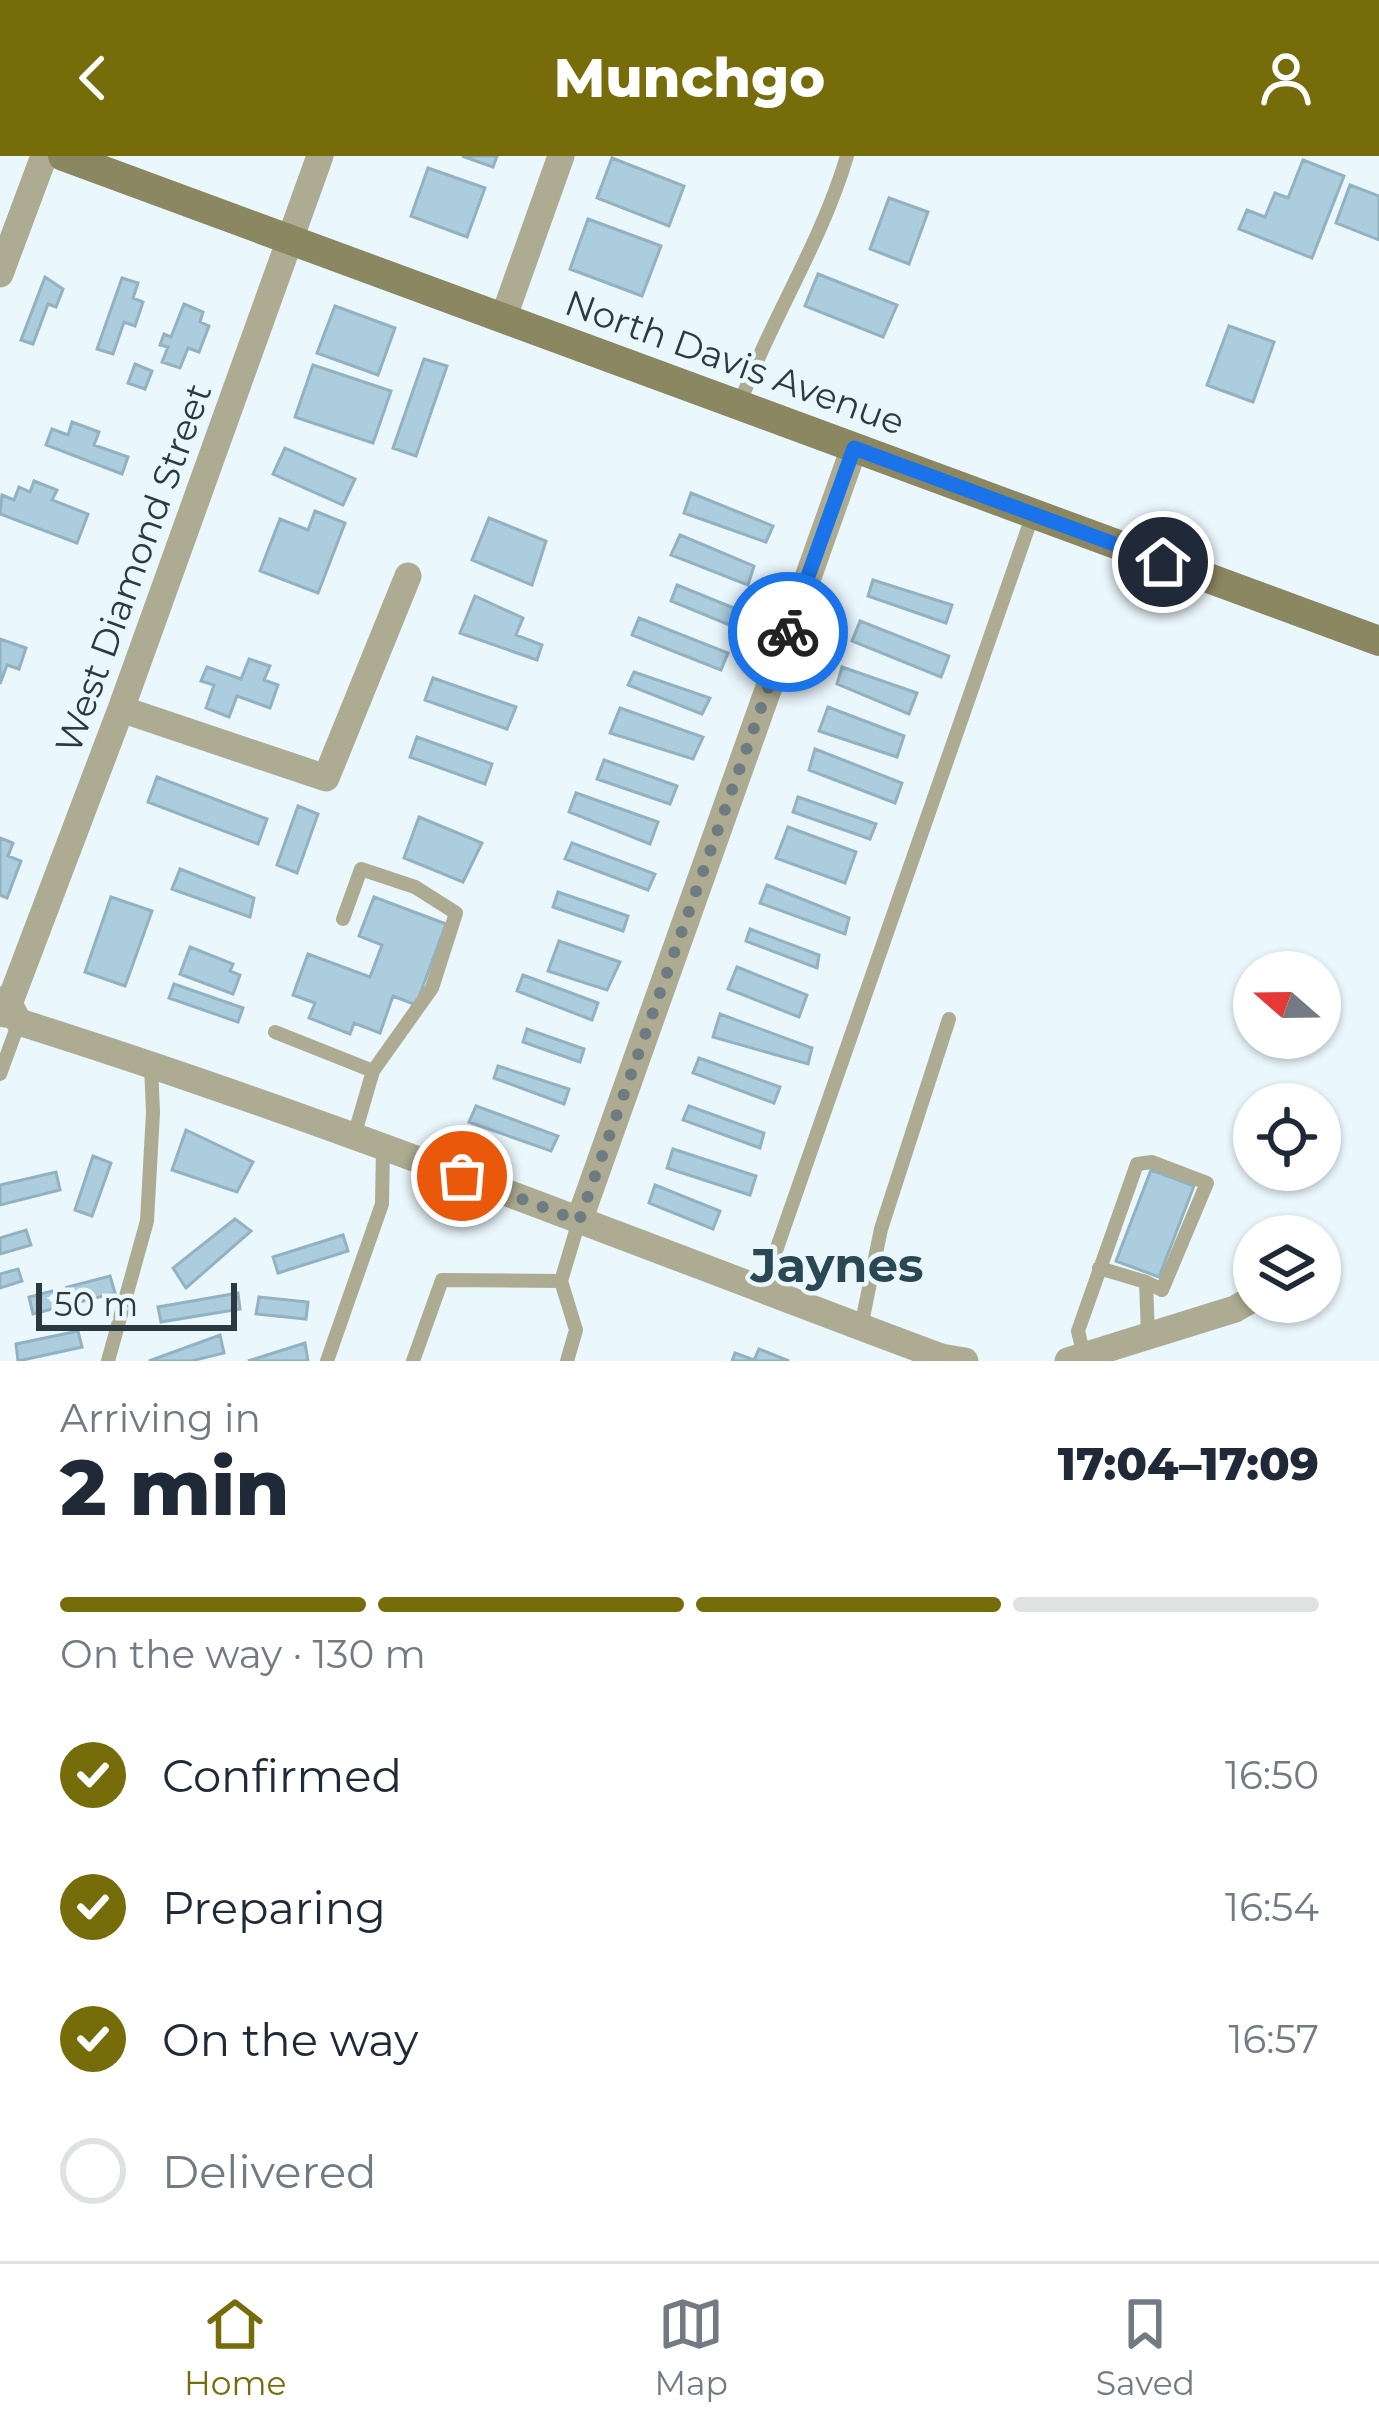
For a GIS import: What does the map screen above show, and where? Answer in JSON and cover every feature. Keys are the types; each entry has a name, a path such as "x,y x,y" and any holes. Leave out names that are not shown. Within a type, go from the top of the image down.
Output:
{"street":[{"path":"0,274 44,156"},
{"name":"West Diamond Street","path":"7,1011 320,156"},
{"path":"503,319 561,156"},
{"name":"North Davis Avenue","path":"80,159 290,242 1379,641"},
{"path":"579,1221 854,448"},
{"path":"121,709 326,778 408,576"},
{"path":"7,1011 383,1146 941,1357 965,1361"},
{"path":"1076,1359 1233,1310"}],"lane":[{"path":"739,406 823,227 847,156"},
{"path":"763,1288 1033,514"},
{"path":"343,919 361,869 415,887 456,914 432,988 374,1071 354,1136"},
{"path":"0,1074 7,1011"},
{"path":"861,1327 881,1229 949,1019"},
{"path":"275,1032 374,1071"},
{"path":"108,1361 147,1222 151,1064"},
{"path":"327,1361 382,1204 383,1146"},
{"path":"1076,1359 1078,1330 1099,1268 1137,1164 1152,1162 1207,1183 1162,1290 1099,1268"},
{"path":"567,1361 576,1330 561,1281 579,1221"},
{"path":"412,1361 442,1280 561,1281"},
{"path":"1146,1282 1148,1335"}],"building":[{"path":"462,156 497,156 493,167"},
{"path":"612,158 684,186 669,226 597,198"},
{"path":"1303,160 1344,176 1312,258 1239,229 1247,210 1265,217 1275,193 1288,198"},
{"path":"428,168 485,188 467,237 411,216"},
{"path":"1350,185 1379,196 1379,240 1336,223"},
{"path":"889,198 928,212 909,264 870,249"},
{"path":"588,219 661,246 642,296 570,269"},
{"path":"818,274 897,305 883,337 805,306"},
{"path":"45,277 63,289 56,307 48,304 33,344 21,340"},
{"path":"122,278 138,283 133,298 143,302 135,326 124,322 113,354 97,349"},
{"path":"184,304 203,312 200,322 209,326 199,352 188,348 180,368 162,362 168,347 160,345 164,334 171,337"},
{"path":"335,306 395,328 378,375 317,353"},
{"path":"1229,326 1274,342 1253,402 1207,385"},
{"path":"424,359 447,366 416,456 393,448"},
{"path":"135,364 152,371 145,389 128,383"},
{"path":"313,365 391,391 373,443 295,417"},
{"path":"72,422 99,432 94,445 128,457 122,474 46,445 52,429 68,435"},
{"path":"285,448 355,479 343,505 273,474"},
{"path":"34,481 57,490 52,500 88,514 77,543 0,514 2,495 14,500 19,487 30,492"},
{"path":"691,493 773,526 766,542 684,513"},
{"path":"315,511 345,523 318,593 260,571 280,519 308,530"},
{"path":"489,518 546,541 532,585 472,560"},
{"path":"680,535 754,566 748,585 671,555"},
{"path":"873,580 952,605 946,623 868,596"},
{"path":"677,585 739,610 732,626 671,601"},
{"path":"475,596 523,618 516,635 542,645 537,660 460,633"},
{"path":"639,618 728,653 721,670 632,635"},
{"path":"860,621 949,656 941,677 852,641"},
{"path":"0,639 26,648 19,669 7,665 0,684"},
{"path":"249,659 270,666 264,680 278,685 270,708 237,696 229,717 206,708 214,685 201,681 207,667 241,679"},
{"path":"842,667 917,693 909,714 837,684"},
{"path":"634,672 710,698 702,714 628,685"},
{"path":"433,678 516,707 507,729 425,700"},
{"path":"828,707 904,736 897,757 819,731"},
{"path":"620,708 703,737 693,759 610,733"},
{"path":"417,737 492,764 485,784 410,757"},
{"path":"815,749 902,783 895,803 809,770"},
{"path":"604,760 677,786 670,804 597,779"},
{"path":"157,777 267,819 258,844 148,802"},
{"path":"576,793 658,822 650,844 569,812"},
{"path":"798,797 876,824 870,839 793,812"},
{"path":"298,806 318,814 297,873 277,865"},
{"path":"419,817 482,843 463,882 404,858"},
{"path":"788,827 856,852 845,883 776,858"},
{"path":"0,838 13,843 8,856 21,861 7,898 0,895"},
{"path":"572,843 655,874 648,890 565,859"},
{"path":"180,869 254,898 250,917 172,889"},
{"path":"767,885 849,918 845,934 760,903"},
{"path":"558,892 628,916 623,931 553,907"},
{"path":"111,897 152,911 125,986 85,972"},
{"path":"374,897 446,924 416,1005 393,996 380,1033 354,1023 350,1034 309,1018 315,1003 293,995 308,954 370,977 382,945 359,936"},
{"path":"750,929 819,955 817,968 746,941"},
{"path":"559,941 620,962 607,990 548,971"},
{"path":"190,947 233,964 230,971 240,975 233,994 180,974"},
{"path":"737,967 807,995 799,1017 728,989"},
{"path":"523,975 598,1003 592,1020 517,991"},
{"path":"174,984 243,1008 238,1022 169,998"},
{"path":"720,1014 812,1048 808,1064 713,1037"},
{"path":"527,1029 584,1049 580,1062 523,1042"},
{"path":"699,1058 780,1087 774,1103 693,1073"},
{"path":"498,1066 569,1089 564,1104 494,1078"},
{"path":"476,1106 558,1136 551,1151 469,1122"},
{"path":"689,1106 764,1133 760,1148 683,1120"},
{"path":"186,1130 253,1162 237,1192 172,1170"},
{"path":"673,1149 756,1176 750,1195 667,1168"},
{"path":"93,1156 111,1163 92,1216 75,1210"},
{"path":"1151,1170 1194,1186 1159,1277 1116,1261"},
{"path":"56,1172 60,1190 0,1205 0,1185"},
{"path":"655,1185 720,1211 713,1229 649,1203"},
{"path":"235,1219 251,1231 186,1288 173,1268"},
{"path":"26,1230 31,1245 0,1254 0,1238"},
{"path":"343,1235 348,1251 278,1273 273,1257"},
{"path":"18,1269 22,1281 0,1288 0,1274"},
{"path":"110,1276 115,1293 33,1314 29,1297"},
{"path":"238,1293 240,1309 161,1322 158,1307"},
{"path":"259,1297 308,1302 306,1319 256,1314"},
{"path":"78,1331 82,1347 18,1361 16,1344"},
{"path":"220,1335 224,1353 191,1361 149,1361"},
{"path":"305,1343 308,1361 248,1361"},
{"path":"759,1349 789,1361 732,1361 735,1353 754,1360"}],"way so far":[{"path":"462,1176 579,1221 788,632"}],"district":[{"name":"Jaynes","path":"837,1265"}],"route":[{"path":"788,632 854,448 1163,562"}]}
